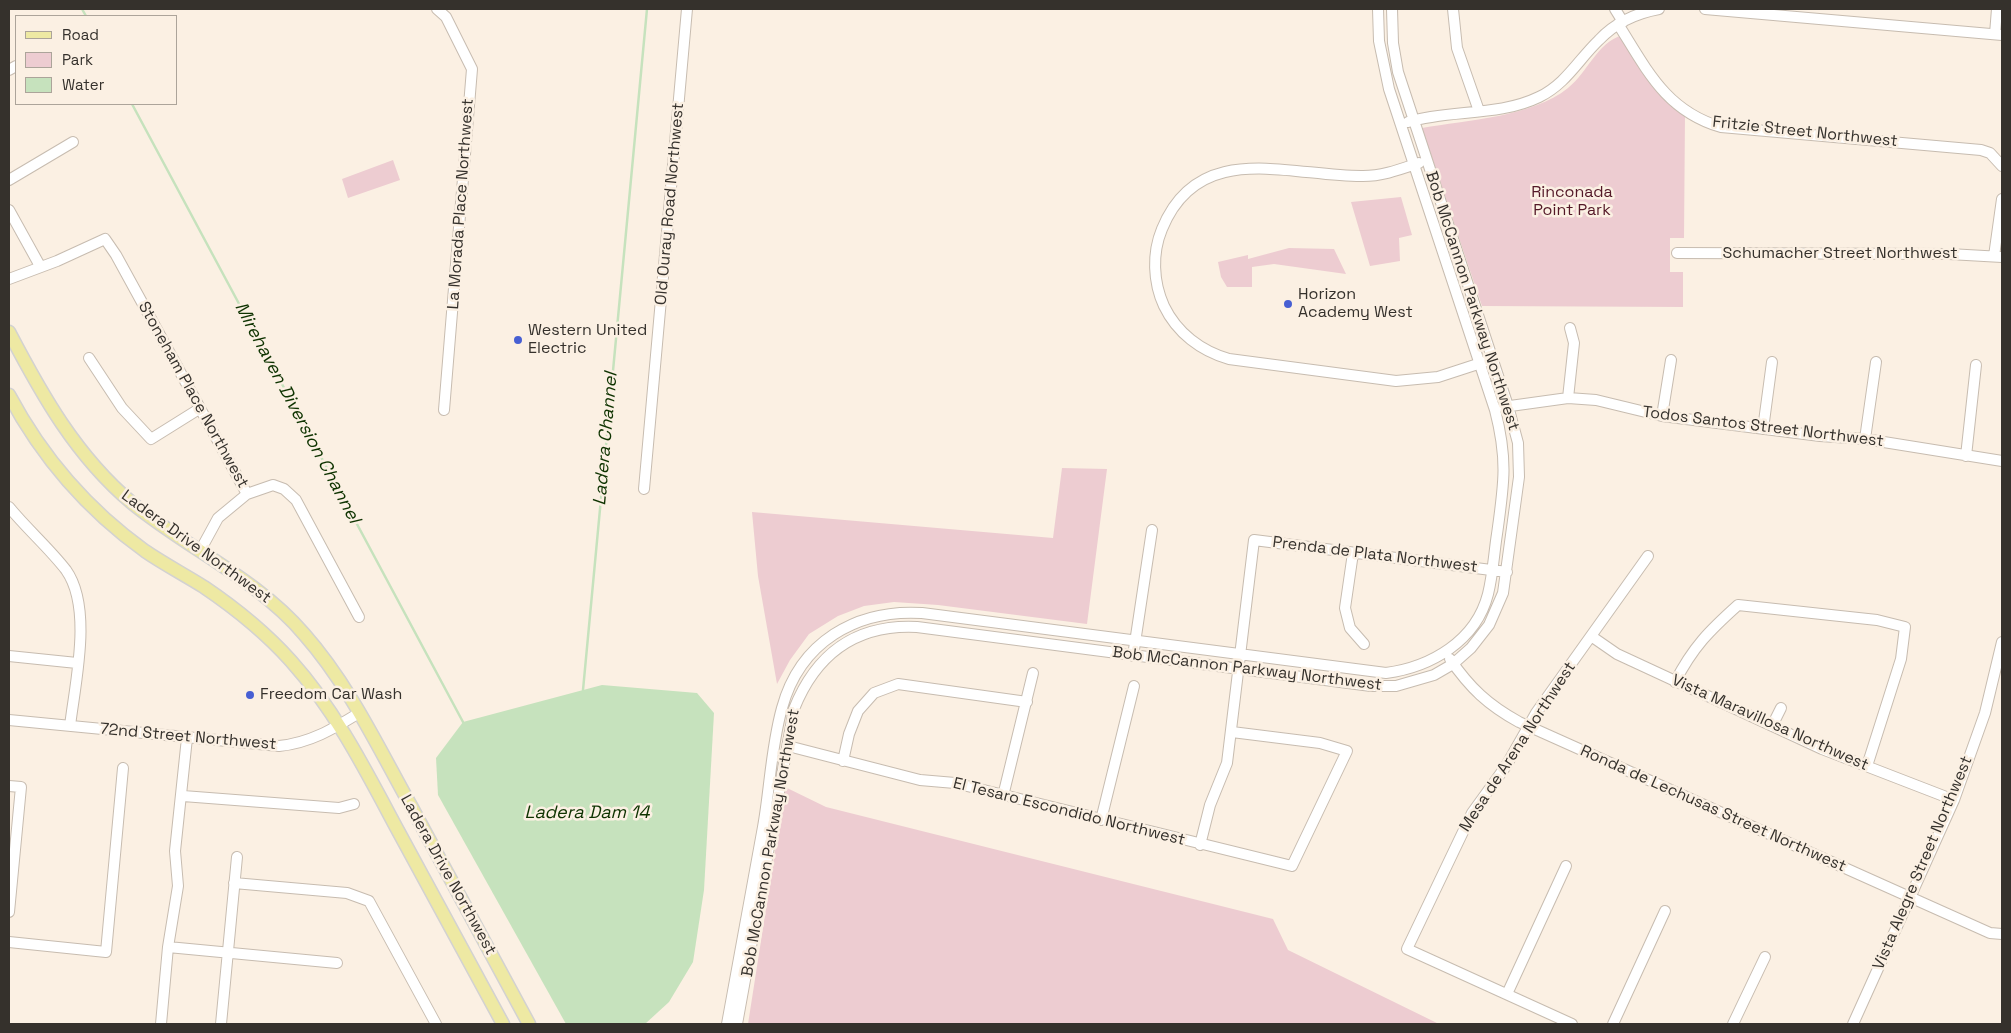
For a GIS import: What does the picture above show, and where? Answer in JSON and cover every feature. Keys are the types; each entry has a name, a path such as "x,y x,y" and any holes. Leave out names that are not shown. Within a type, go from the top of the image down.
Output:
{"main road":[{"name":"Ladera Drive Northwest","path":"9,332 57,418 93,465 132,502 200,551 249,583 284,613 321,654 359,712 529,1024"},
{"name":"Ladera Drive Northwest","path":"9,395 36,440 75,490 121,533 222,600 271,640 309,683 338,725 503,1024"}],"street":[{"name":"La Morada Place Northwest","path":"437,9 446,17 472,69 444,410"},
{"name":"Old Ouray Road Northwest","path":"644,489 687,9"},
{"name":"Bob McCannon Parkway Northwest","path":"727,1024 764,824 782,708 797,673 822,643 852,623 890,613 907,612 1386,673 1435,660 1458,641 1476,619 1488,595 1492,571 1505,478 1504,447 1495,410 1401,125 1382,58 1378,9"},
{"name":"Bob McCannon Parkway Northwest","path":"738,1024 794,709 803,687 816,668 844,644 878,629 899,626 917,627 1239,670 1384,686 1422,679 1453,664 1471,648 1489,625 1503,593 1507,572 1519,477 1518,443 1508,406 1395,57 1392,9"},
{"path":"1453,9 1456,43 1479,111"},
{"name":"Fritzie Street Northwest","path":"1615,9 1621,23 1658,86 1670,100 1703,121 1721,127 1981,150 1990,153 2002,166"},
{"path":"1401,125 1414,120 1519,105 1548,92 1565,80 1600,39 1621,23 1659,9"},
{"path":"1712,9 1998,35 1997,9"},
{"path":"9,180 73,142"},
{"path":"1427,160 1382,174 1362,176 1256,167 1223,172 1198,184 1178,202 1161,231 1156,252 1157,285 1169,315 1190,340 1219,356 1240,361 1396,381 1438,377 1492,360"},
{"path":"1998,256 2002,199"},
{"path":"9,210 40,266 9,279"},
{"name":"Stoneham Place Northwest","path":"40,266 58,261 105,239 116,255 247,494 274,485 284,489 296,500 359,617"},
{"name":"Schumacher Street Northwest","path":"1677,253 1998,256"},
{"path":"1568,398 1574,343 1570,328"},
{"path":"89,358 122,408 150,439 200,409"},
{"path":"1662,416 1671,360"},
{"path":"1763,429 1772,362"},
{"path":"1865,439 1876,362"},
{"path":"1966,456 1976,365"},
{"name":"Todos Santos Street Northwest","path":"1495,410 1508,406 1568,398 1596,400 1662,416 1763,429 1865,439 2002,461"},
{"path":"200,551 218,518 247,494"},
{"path":"9,507 66,571 75,589 79,606 80,625 70,726"},
{"path":"1133,656 1152,530"},
{"name":"Prenda de Plata Northwest","path":"1200,845 1210,805 1227,763 1254,540 1507,572"},
{"path":"1354,552 1345,608 1350,628 1364,644"},
{"name":"Mesa de Arena Northwest","path":"1507,994 1407,949 1472,813 1506,766 1528,726 1648,556"},
{"path":"1675,682 1688,657 1705,634 1738,605 1877,620 1905,627 1901,659 1867,766"},
{"name":"Vista Maravillosa Northwest","path":"1591,636 1617,654 1772,726 1954,800"},
{"name":"Vista Alegre Street Northwest","path":"1853,1024 1954,800 1985,713 2002,642"},
{"name":"Ronda de Lechusas Street Northwest","path":"1445,652 1460,676 1483,699 1528,726 1990,933 2002,934"},
{"path":"9,656 77,663"},
{"path":"1003,796 1033,673"},
{"path":"843,761 849,734 858,711 874,693 898,684 1026,702"},
{"path":"1101,820 1134,686"},
{"path":"1772,726 1781,708"},
{"name":"72nd Street Northwest","path":"9,720 187,738 288,745 319,737 359,712"},
{"name":"El Tesaro Escondido Northwest","path":"788,746 920,780 955,783 1200,845 1292,866 1347,751 1320,743 1232,732"},
{"path":"161,1024 168,947 178,886 175,851 183,796 187,738"},
{"path":"9,942 106,952 123,768"},
{"path":"9,786 21,787 9,912"},
{"path":"183,796 338,808 354,804"},
{"path":"221,1024 237,858"},
{"path":"1566,866 1507,994 1572,1024"},
{"path":"234,883 346,893 369,901 436,1024"},
{"path":"1613,1024 1665,911"},
{"path":"168,947 337,962"},
{"path":"1733,1024 1765,957"}],"green space":[{"name":"Rinconada Point Park","path":"1622,35 1685,115 1684,238 1670,238 1670,272 1683,272 1683,307 1482,306 1422,128 1498,116 1553,98 1575,81 1605,45"},
{"path":"393,160 400,180 348,198 342,179"},
{"path":"1401,197 1412,235 1399,238 1400,261 1370,266 1351,202"},
{"path":"1289,248 1334,249 1346,274 1274,264 1252,267 1252,287 1227,287 1221,277 1218,262 1248,255 1248,259"},
{"path":"1062,468 1107,469 1087,624 938,605 894,602 864,606 838,616 809,634 790,660 777,684 758,576 752,512 1053,538"},
{"path":"785,787 826,807 1273,919 1288,950 1439,1024 748,1024"}],"water":[{"name":"Ladera Dam 14","path":"602,685 697,693 714,713 704,890 693,962 669,1002 645,1024 566,1024 438,795 436,758 463,722"}],"waterway":[{"name":"Mirehaven Diversion Channel","path":"82,9 85,15"},
{"name":"Ladera Channel","path":"583,690 647,9"},
{"name":"Mirehaven Diversion Channel","path":"133,105 463,722"}],"place":[{"name":"Horizon Academy West","path":"1288,304"},
{"name":"Western United Electric","path":"518,340"},
{"name":"Freedom Car Wash","path":"250,695"}]}
